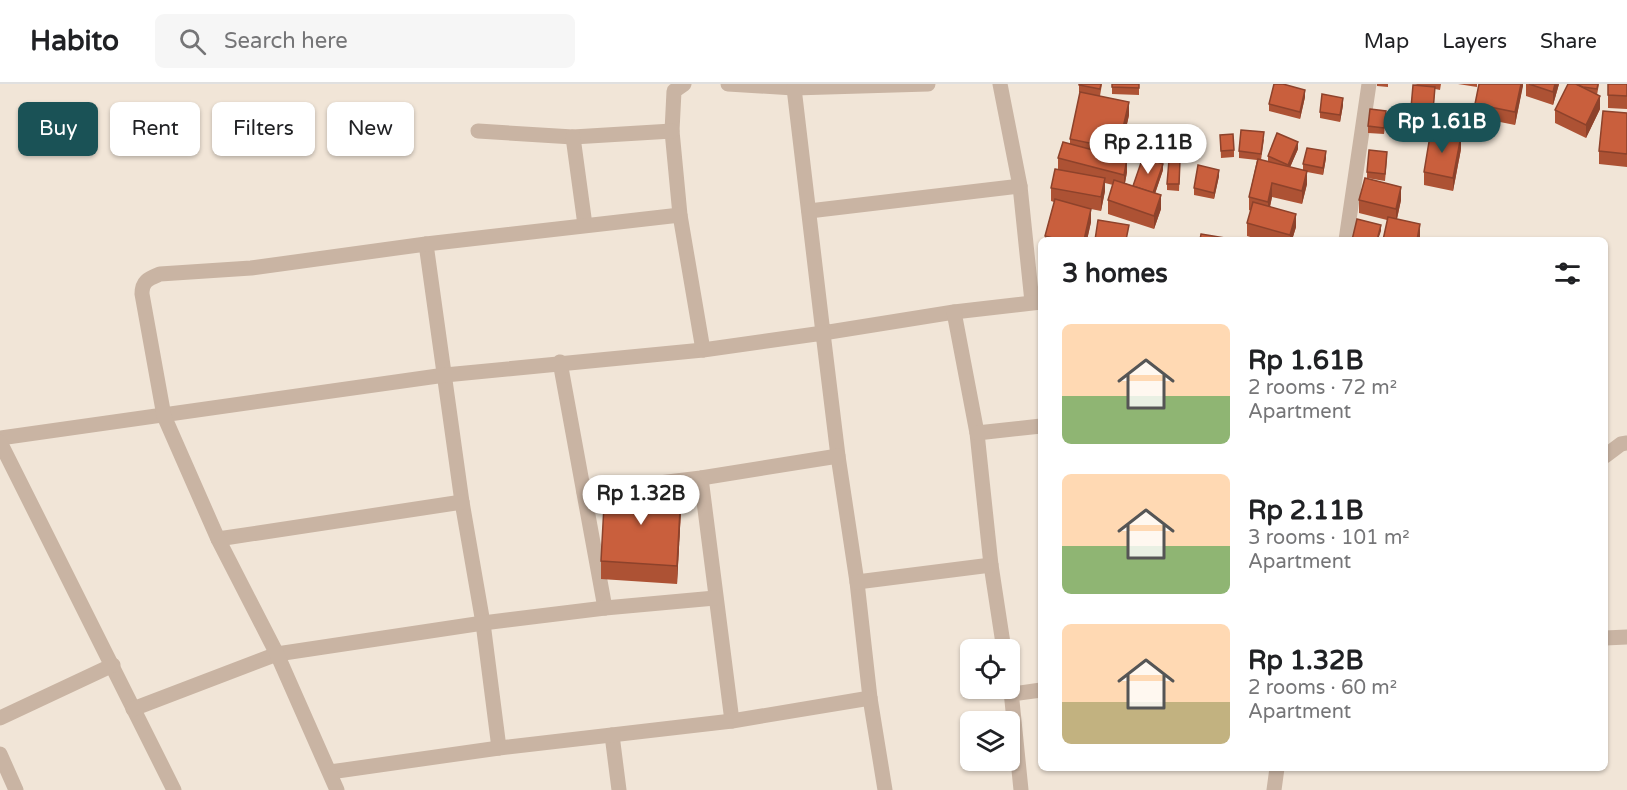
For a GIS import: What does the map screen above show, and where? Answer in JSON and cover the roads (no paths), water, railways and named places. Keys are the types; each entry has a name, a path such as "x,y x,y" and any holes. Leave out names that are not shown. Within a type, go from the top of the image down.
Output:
{"street":[{"path":"684,84 674,91 672,131 680,214 703,350"},
{"path":"728,84 794,88 928,84"},
{"path":"174,790 0,440 445,375 560,362 703,350 954,312 1037,302 1020,186 1000,84"},
{"path":"1346,237 1369,84"},
{"path":"794,88 838,456 857,582 870,698 885,790"},
{"path":"477,131 573,137 672,131"},
{"path":"573,137 585,225"},
{"path":"810,211 1020,186"},
{"path":"337,790 277,654 218,539 164,416 142,294 144,283 160,274 251,268 426,244 680,214"},
{"path":"426,244 462,502 483,623 499,748"},
{"path":"954,312 976,433 991,565 1002,639"},
{"path":"560,362 604,608"},
{"path":"976,433 1038,426"},
{"path":"1608,454 1621,444 1627,443"},
{"path":"584,492 701,478 838,456"},
{"path":"701,478 732,721"},
{"path":"218,539 462,502"},
{"path":"857,582 991,565"},
{"path":"133,709 277,654 483,623 604,608 715,598"},
{"path":"1608,638 1627,637"},
{"path":"0,718 113,665"},
{"path":"1020,689 1038,690"},
{"path":"330,772 499,748 732,721 870,698"},
{"path":"1012,699 1021,790"},
{"path":"612,735 619,790"},
{"path":"0,754 16,790"},
{"path":"1274,790 1277,771"}]}
